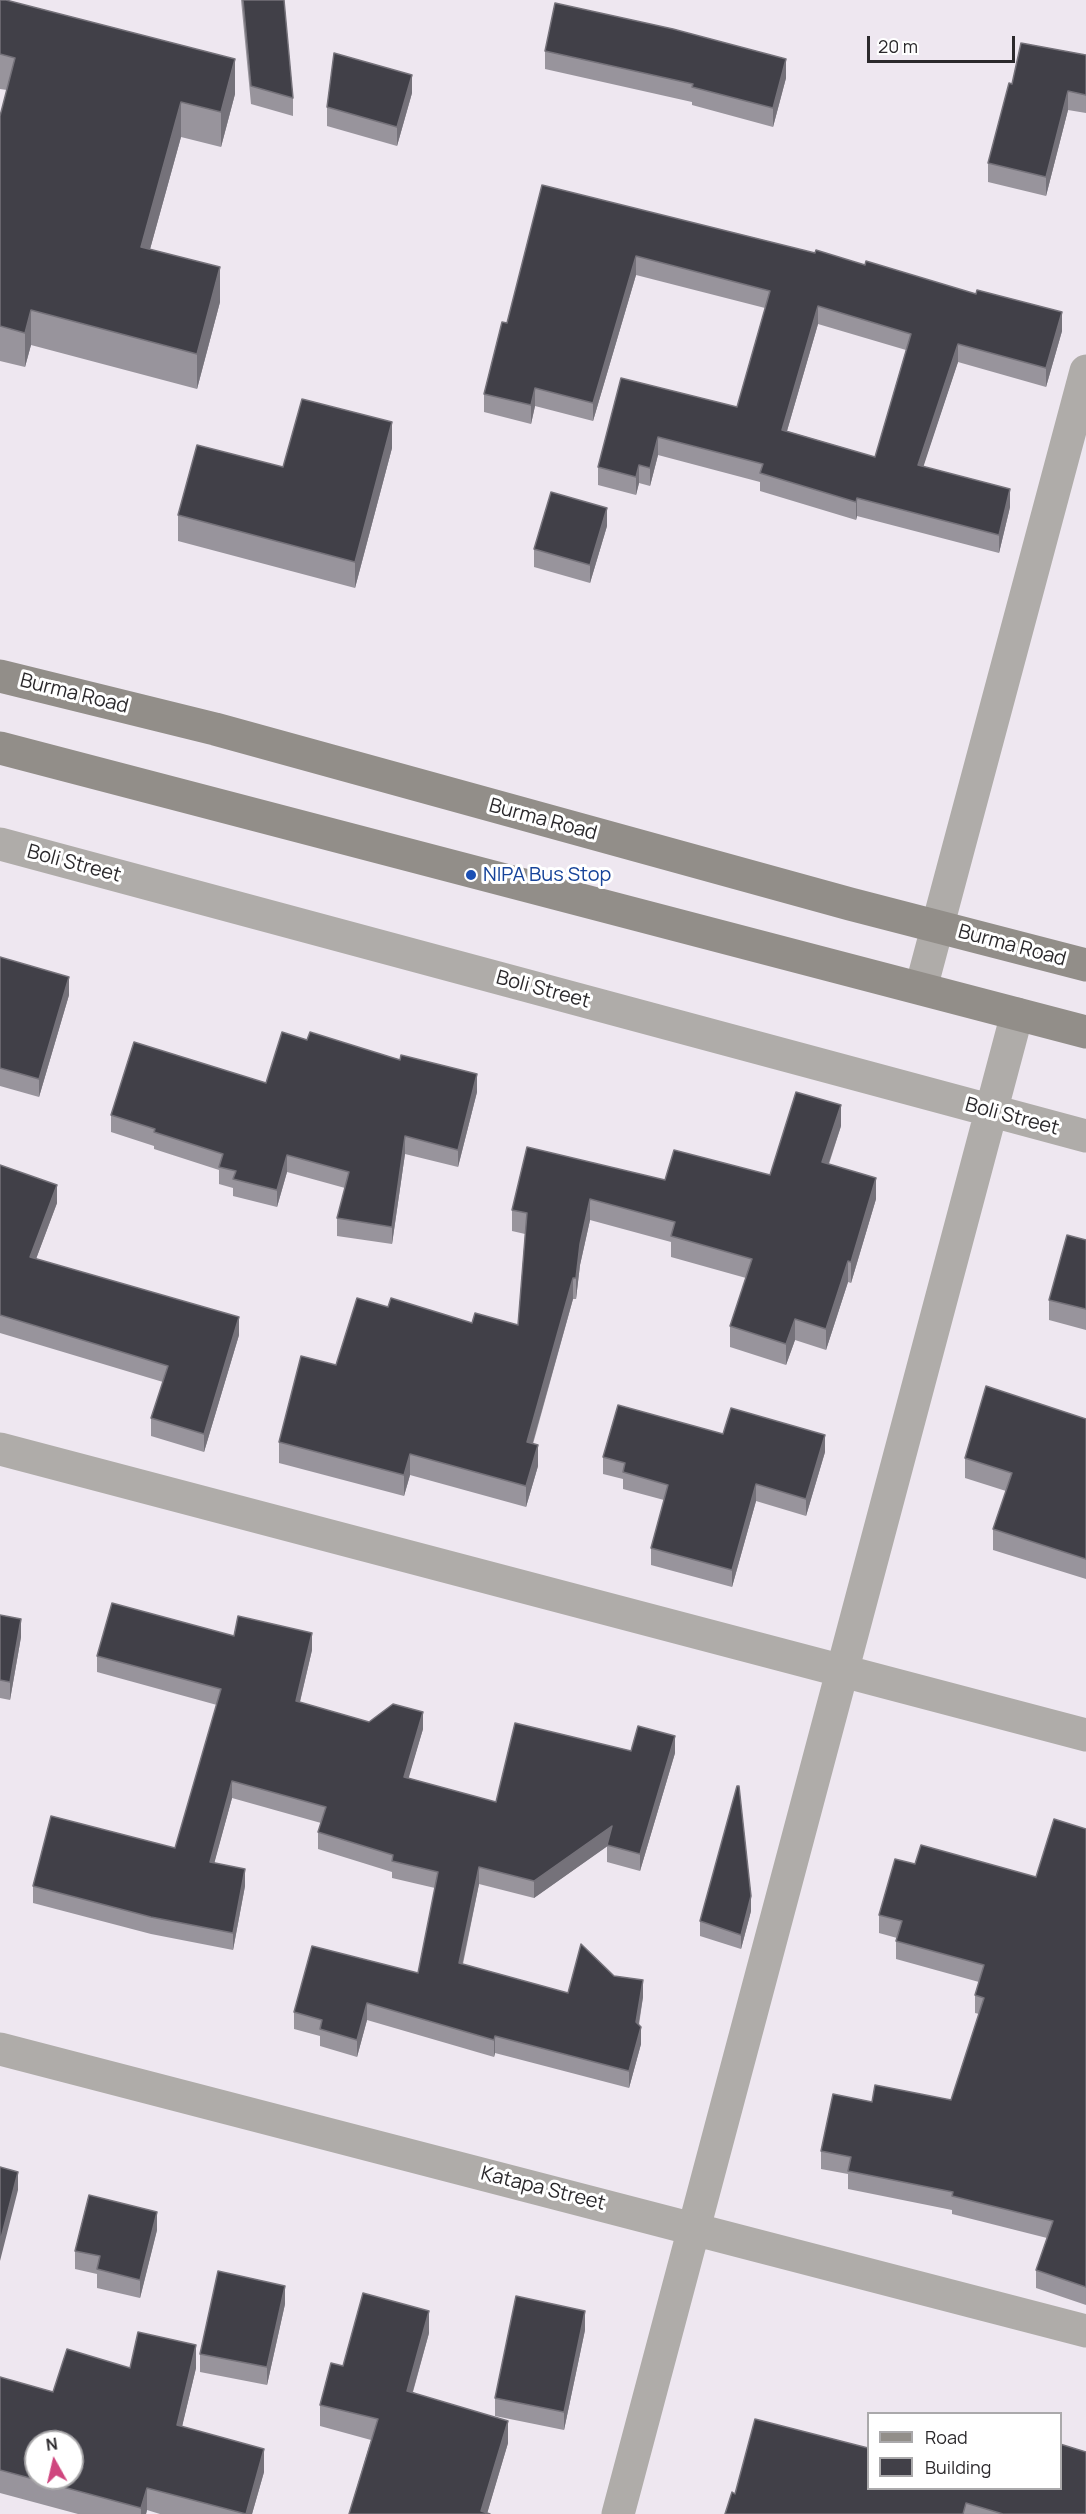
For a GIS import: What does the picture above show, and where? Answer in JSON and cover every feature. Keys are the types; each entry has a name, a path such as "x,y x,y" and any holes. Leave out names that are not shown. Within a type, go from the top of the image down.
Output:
{"main road":[{"name":"Burma Road","path":"0,676 215,729 1086,965"},
{"path":"0,748 1086,1032"}],"street":[{"path":"921,988 1086,371"},
{"name":"Boli Street","path":"0,844 1086,1136"},
{"path":"618,2514 692,2228 843,1671 989,1111 1017,1014"},
{"path":"0,1449 1086,1735"},
{"name":"Katapa Street","path":"0,2049 1086,2331"}],"building":[{"path":"0,0 235,59 221,112 181,102 141,247 220,267 197,354 31,310 25,333 0,326 0,116 15,58 0,54"},
{"path":"243,0 284,0 293,98 251,86"},
{"path":"555,3 673,29 786,59 773,108 692,87 693,84 545,51"},
{"path":"1021,43 1086,55 1086,95 1068,91 1046,177 988,163 1009,83 1012,84"},
{"path":"334,53 412,75 397,127 327,107"},
{"path":"542,185 815,253 816,250 865,265 866,261 976,294 977,290 1062,312 1046,368 958,344 918,465 1010,489 999,535 857,498 856,502 760,473 763,464 658,437 650,468 639,465 636,477 598,467 621,378 737,407 770,291 636,256 593,403 535,388 531,405 484,394 502,322 507,323","holes":["818,306 911,334 875,457 782,430"]},
{"path":"302,399 392,422 355,562 178,515 197,445 283,467"},
{"path":"551,492 607,508 590,565 534,549"},
{"path":"0,957 69,977 39,1079 0,1068"},
{"path":"282,1032 307,1040 310,1032 400,1060 401,1055 477,1074 458,1150 405,1136 392,1227 337,1218 349,1172 287,1155 277,1190 233,1179 236,1171 219,1167 223,1154 154,1132 155,1129 111,1115 134,1042 266,1083"},
{"path":"796,1092 841,1105 822,1162 876,1178 851,1262 848,1261 826,1329 795,1319 786,1344 730,1326 752,1259 671,1236 675,1222 590,1199 580,1244 576,1278 573,1278 527,1442 538,1445 526,1486 410,1454 404,1475 279,1442 301,1356 336,1365 357,1298 388,1307 391,1298 472,1323 475,1313 518,1325 527,1213 512,1210 527,1147 665,1180 674,1150 770,1175"},
{"path":"0,1165 57,1185 30,1257 239,1317 204,1434 151,1418 168,1366 0,1315"},
{"path":"1067,1235 1086,1240 1086,1309 1049,1300"},
{"path":"986,1386 1086,1419 1086,1559 993,1529 1012,1473 965,1458"},
{"path":"618,1405 723,1434 731,1408 825,1435 806,1499 756,1484 732,1570 651,1548 668,1485 623,1472 625,1463 603,1457"},
{"path":"112,1603 234,1636 238,1616 312,1633 296,1701 369,1722 393,1704 423,1712 404,1777 496,1802 515,1723 631,1751 638,1726 675,1736 640,1854 607,1845 612,1826 534,1881 479,1867 459,1963 568,1993 581,1944 614,1976 643,1980 636,2022 641,2027 629,2071 495,2036 494,2040 367,2003 357,2040 320,2029 322,2020 294,2012 312,1946 418,1973 438,1872 392,1861 393,1855 318,1832 326,1807 232,1781 210,1862 245,1869 233,1933 151,1917 33,1886 51,1816 175,1848 221,1689 97,1656"},
{"path":"0,1615 21,1619 10,1682 0,1680"},
{"path":"737,1786 739,1786 751,1896 741,1935 700,1921"},
{"path":"1054,1819 1086,1829 1086,2287 1036,2270 1053,2221 952,2196 953,2192 848,2171 851,2157 821,2151 833,2094 872,2102 875,2085 951,2100 984,1998 975,1995 984,1965 896,1941 902,1921 879,1915 895,1859 915,1864 921,1845 1036,1877"},
{"path":"0,2167 18,2172 0,2242"},
{"path":"89,2195 157,2212 140,2280 97,2269 100,2256 75,2251"},
{"path":"218,2271 285,2286 267,2367 200,2354"},
{"path":"363,2293 429,2311 407,2391 508,2421 481,2511 490,2514 349,2514 378,2419 320,2405 331,2363 343,2366"},
{"path":"516,2296 585,2311 564,2412 495,2398"},
{"path":"138,2332 196,2345 177,2425 264,2449 246,2514 147,2488 141,2508 74,2490 84,2490 84,2430 24,2430 24,2476 0,2470 0,2377 53,2392 67,2349 130,2368"},
{"path":"755,2419 867,2448 867,2490 1062,2490 1062,2445 1086,2452 1086,2514 1003,2514 966,2503 963,2514 725,2514 732,2492 735,2494"}],"place":[{"name":"NIPA Bus Stop","path":"471,875"}]}
